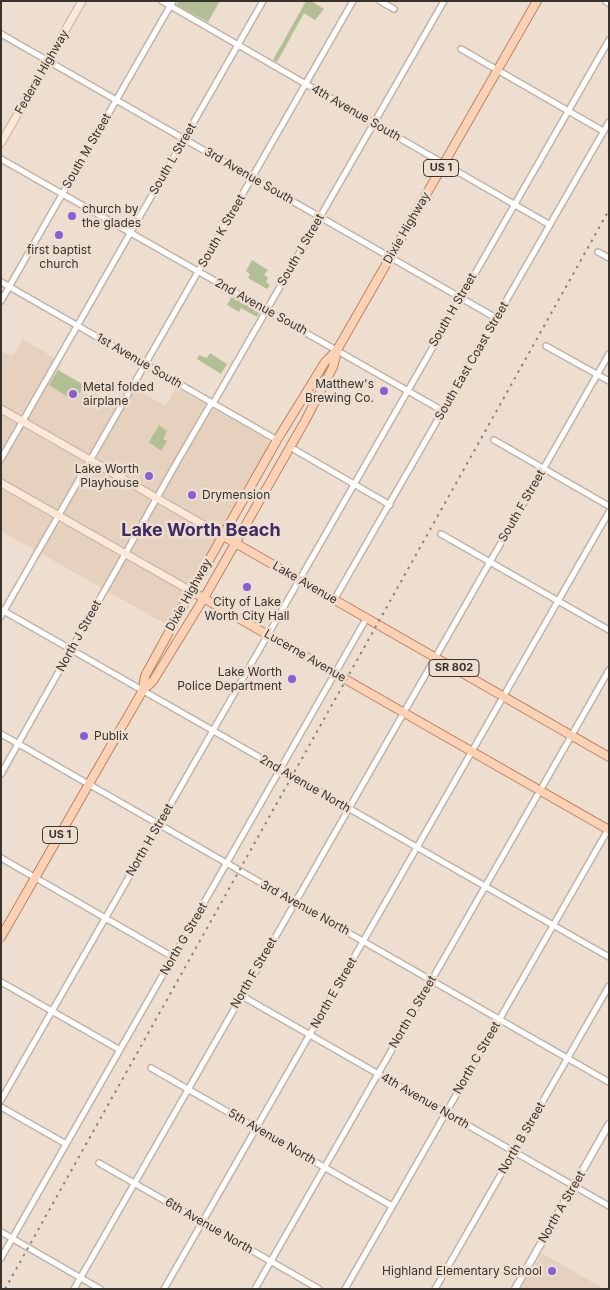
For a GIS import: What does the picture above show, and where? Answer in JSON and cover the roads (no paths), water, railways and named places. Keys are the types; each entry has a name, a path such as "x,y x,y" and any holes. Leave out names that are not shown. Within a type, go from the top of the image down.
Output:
{"main road":[{"name":"Federal Highway","path":"1,143 82,1"},
{"name":"Dixie Highway","path":"143,690 145,676 277,440 325,362 337,350 537,1"},
{"name":"Dixie Highway","path":"1,937 143,690 153,681 204,598 333,367 337,350"},
{"name":"Lake Avenue","path":"1,409 609,757"},
{"name":"Lucerne Avenue","path":"1,483 608,829"}],"street":[{"name":"4th Avenue South","path":"162,1 171,4 238,45 550,225"},
{"name":"South L Street","path":"1,459 263,1"},
{"name":"South K Street","path":"2,613 353,1"},
{"path":"380,1 394,9"},
{"name":"South J Street","path":"156,498 267,311 444,1"},
{"name":"South M Street","path":"1,301 171,4"},
{"name":"3rd Avenue South","path":"1,34 496,318"},
{"name":"South H Street","path":"299,580 609,40"},
{"path":"461,49 604,131"},
{"name":"South East Coast Street","path":"334,600 609,122"},
{"name":"2nd Avenue South","path":"1,159 443,411"},
{"path":"598,252 609,258"},
{"name":"1st Avenue South","path":"1,282 277,440"},
{"path":"546,346 609,381"},
{"name":"South F Street","path":"435,658 609,354"},
{"path":"494,440 609,506"},
{"path":"290,447 390,505"},
{"name":"North J Street","path":"1,774 156,498"},
{"name":"North E Street","path":"164,1289 609,512"},
{"path":"441,534 609,630"},
{"name":"North H Street","path":"1,1100 299,580"},
{"name":"2nd Avenue North","path":"2,613 143,690 609,957"},
{"name":"North G Street","path":"1,1258 366,619"},
{"name":"North F Street","path":"74,1289 435,658"},
{"name":"North D Street","path":"254,1289 609,670"},
{"name":"3rd Avenue North","path":"1,734 609,1082"},
{"name":"North C Street","path":"345,1289 608,829"},
{"path":"1,858 174,957"},
{"path":"1,982 120,1050"},
{"name":"North B Street","path":"435,1289 609,986"},
{"name":"4th Avenue North","path":"242,996 609,1206"},
{"name":"5th Avenue North","path":"151,1068 392,1206"},
{"path":"1,1107 66,1144"},
{"name":"North A Street","path":"515,1289 609,1124"},
{"name":"6th Avenue North","path":"99,1163 319,1289"},
{"path":"1,1232 100,1289"}],"railway":[{"path":"5,1289 609,210"}],"place":[{"name":"church by the glades","path":"72,216"},
{"name":"first baptist church","path":"59,235"},
{"name":"Matthew's Brewing Co.","path":"384,391"},
{"name":"Metal folded airplane","path":"73,394"},
{"name":"Lake Worth Playhouse","path":"149,476"},
{"name":"Drymension","path":"192,495"},
{"name":"City of Lake Worth City Hall","path":"247,587"},
{"name":"Lake Worth Police Department","path":"292,679"},
{"name":"Publix","path":"84,736"},
{"name":"Highland Elementary School","path":"552,1271"}],"district":[{"name":"Lake Worth Beach","path":"201,531"}]}
